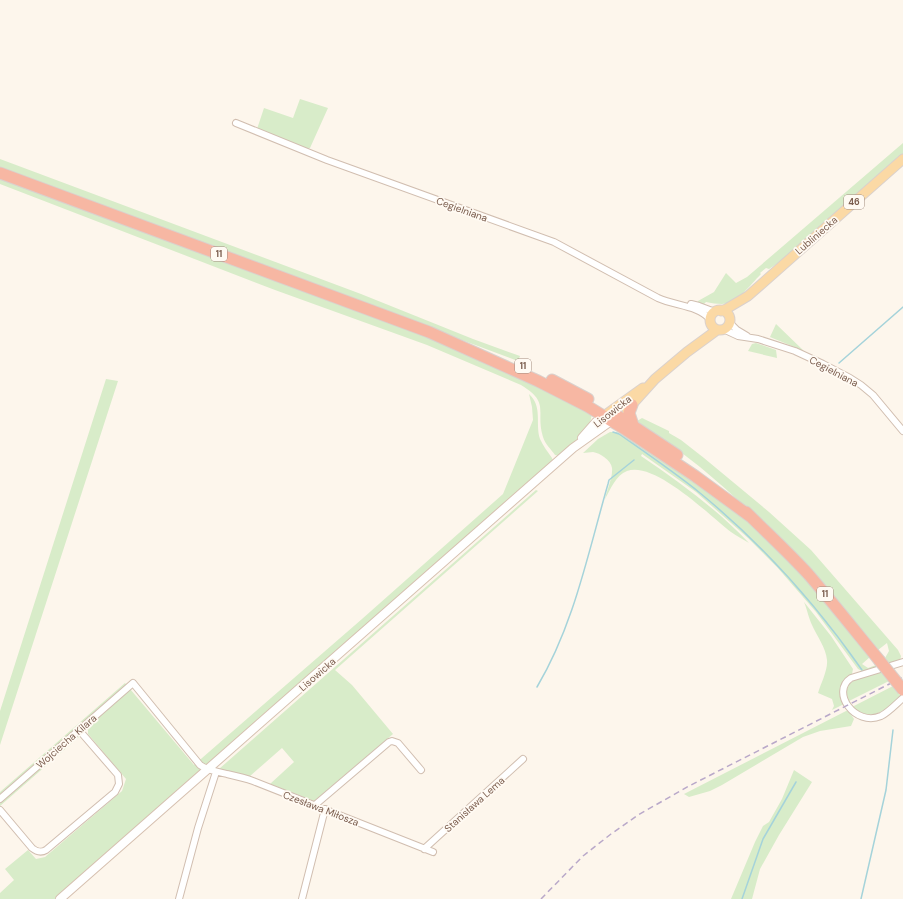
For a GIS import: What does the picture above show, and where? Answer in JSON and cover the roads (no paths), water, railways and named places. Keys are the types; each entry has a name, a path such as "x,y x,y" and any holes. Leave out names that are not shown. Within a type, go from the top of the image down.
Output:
{"highway":[{"name":"11","path":"0,173 429,332 633,425 686,462 726,494 780,545 849,622 903,690"},
{"path":"632,405 629,413 633,425"},
{"name":"11","path":"611,416 751,517"}],"main road":[{"name":"Lubliniecka","path":"725,325 748,296 903,159"},
{"name":"Lubliniecka","path":"714,316 748,296"},
{"path":"727,314 725,325 713,327 714,316 727,314"},
{"name":"Lisowicka","path":"687,352 714,316"},
{"name":"Lisowicka","path":"60,899 574,448 594,423 632,405 656,379 687,352 725,325"},
{"name":"Lisowicka","path":"611,416 633,394 656,379"}],"street":[{"name":"Cegielniana","path":"236,123 327,160 554,242 658,298 673,304 694,305 714,316"},
{"name":"Cegielniana","path":"683,305 714,316"},
{"name":"Cegielniana","path":"725,325 738,336 762,340 795,351 856,382 879,402 903,431"},
{"path":"903,662 851,678 845,684 843,692 851,709 859,716 866,718 880,716 903,698"},
{"name":"Czesława Miłosza","path":"133,683 200,765 216,772 226,773 247,779 432,852"},
{"name":"Wojciecha Kilara","path":"0,799 133,683"},
{"path":"0,810 36,852 42,852 115,792 119,784 118,775 79,730"},
{"path":"315,805 392,741 398,743 422,770"},
{"name":"Stanisława Lema","path":"424,849 524,759"},
{"path":"179,899 196,835 216,772"},
{"path":"302,899 325,809"}],"waterway":[{"path":"839,363 903,307"},
{"path":"613,432 619,434 690,485 745,533 807,598 862,670"},
{"path":"537,687 561,639 570,614 587,562 609,480 634,460"},
{"path":"861,899 886,790 893,730"},
{"path":"742,899 763,839 796,782"}],"railway":[{"path":"541,899 583,856 638,815 689,786 903,677"}]}
